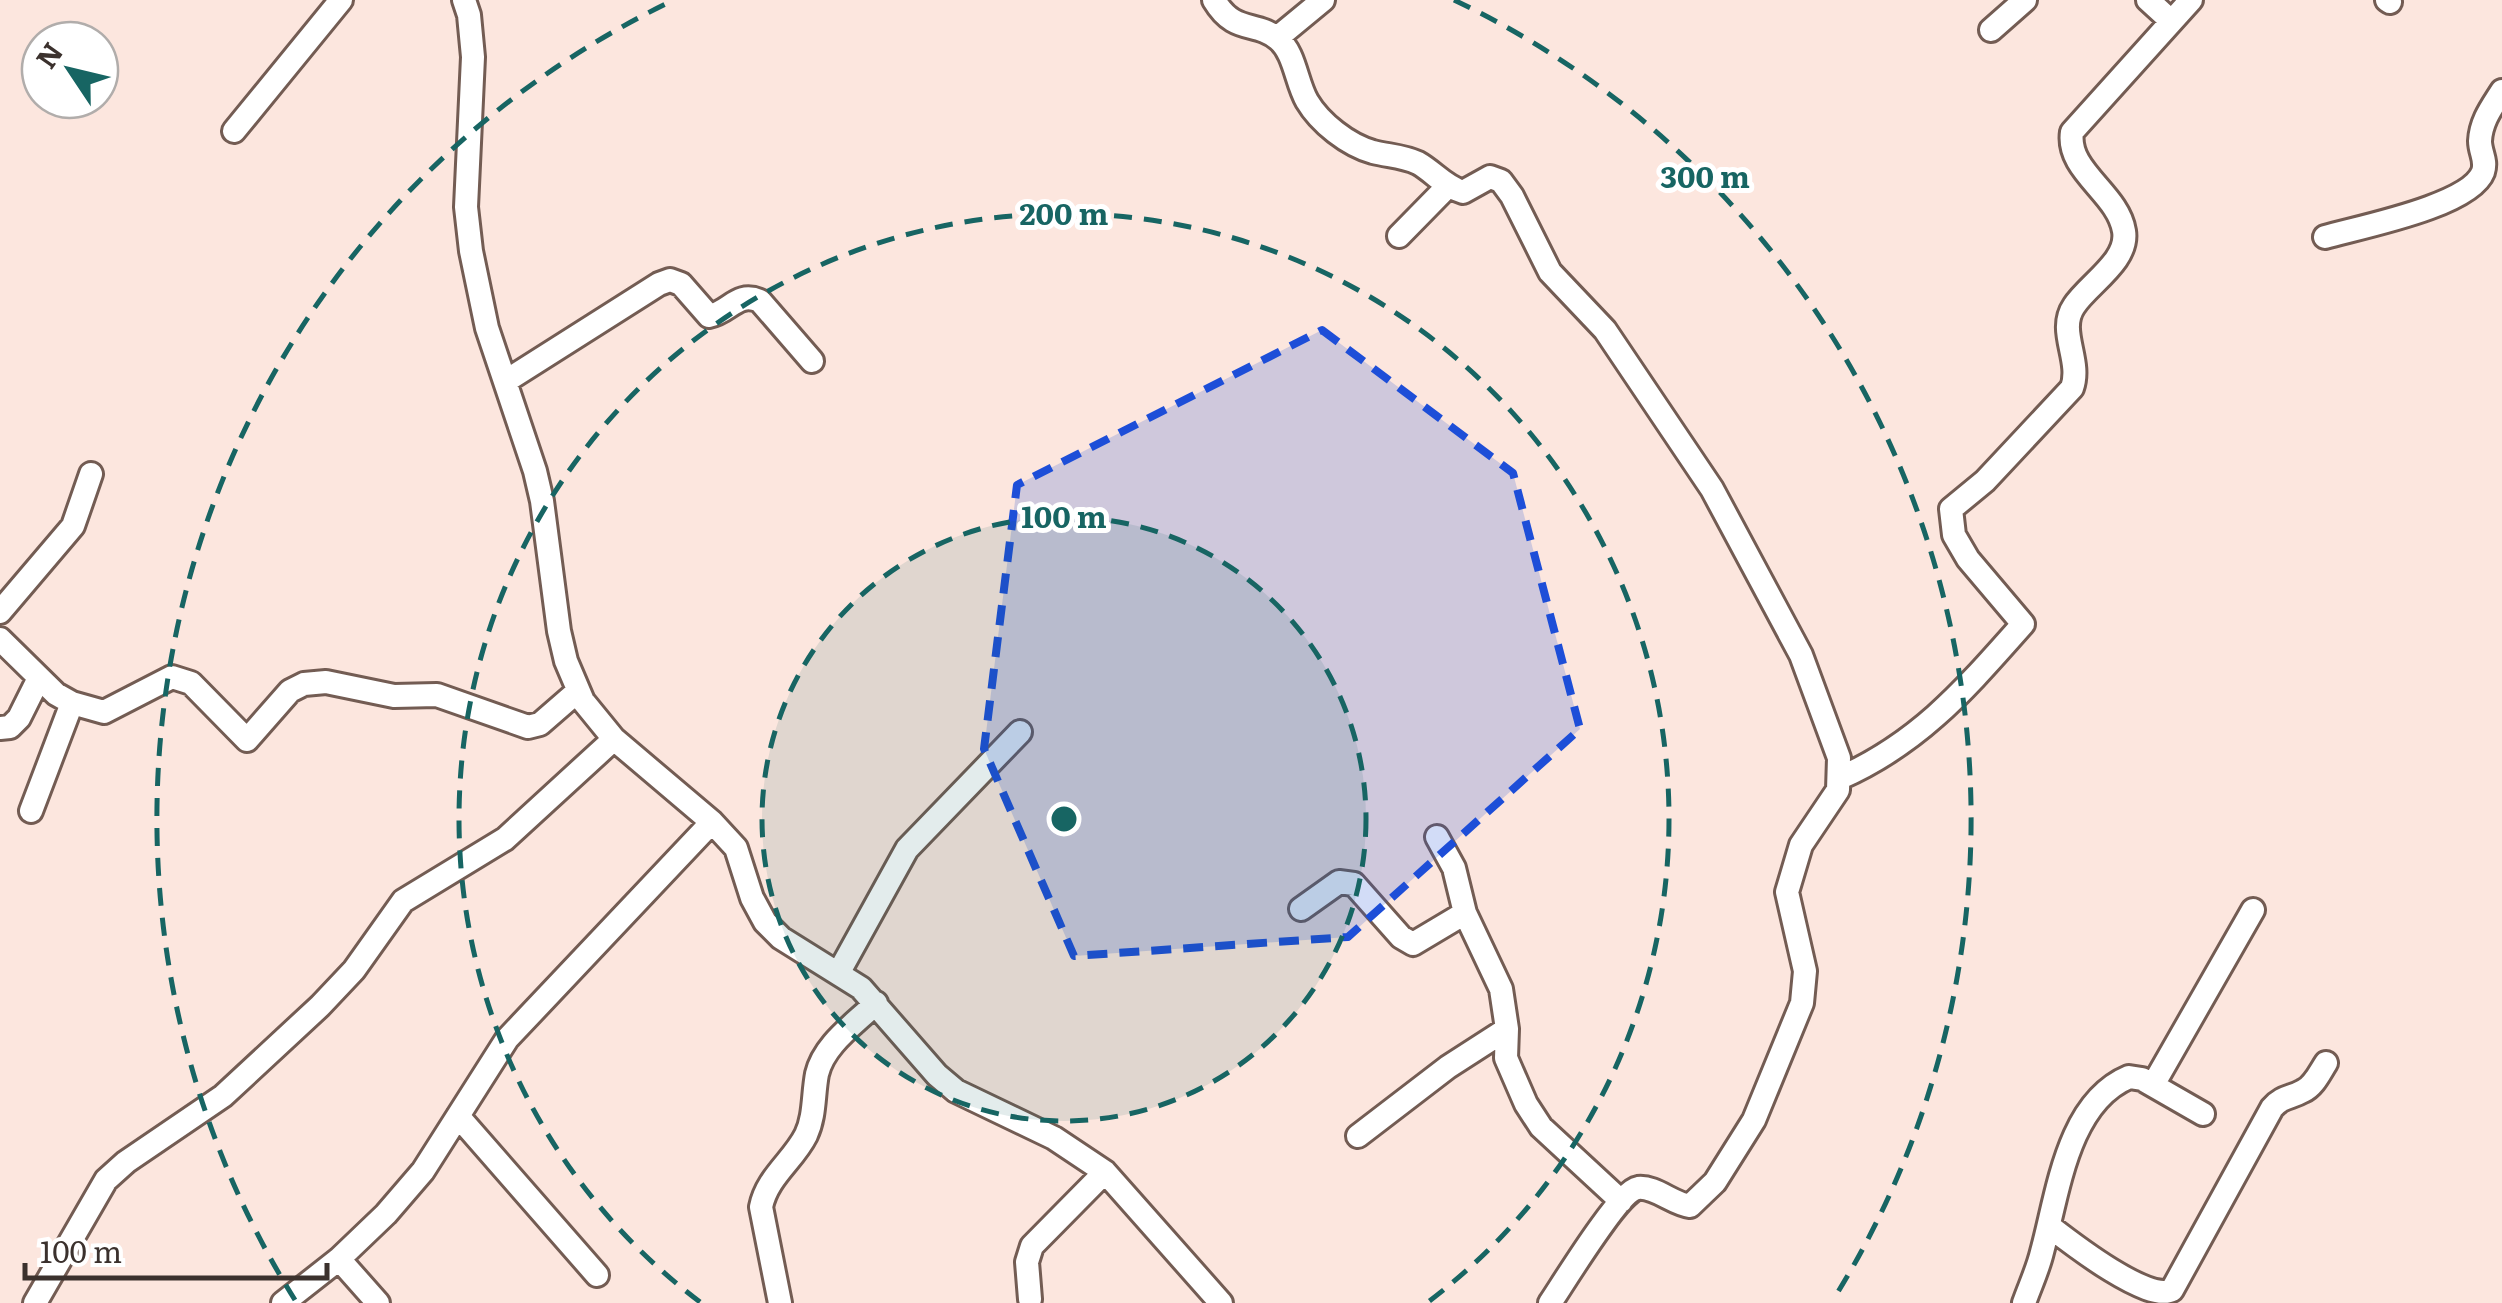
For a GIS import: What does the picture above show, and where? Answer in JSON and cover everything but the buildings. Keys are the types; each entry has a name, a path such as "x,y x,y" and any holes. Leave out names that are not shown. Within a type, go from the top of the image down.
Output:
{"street":[{"path":"234,131 341,0"},
{"path":"464,0 473,57 466,208 471,252 488,328 542,500 559,631 578,691 614,740 712,822 736,848 752,898 765,922 798,951 838,972 876,1004 956,1091 1054,1138 1105,1172 1221,1303"},
{"path":"1214,0 1223,14 1241,26 1277,38 1289,53 1308,102 1346,140 1370,152 1404,157 1463,192 1490,178 1501,181 1550,272 1605,330 1712,489 1801,655 1838,758 1840,778 1830,804 1801,845 1790,873 1787,892 1805,971 1802,1004 1754,1120 1715,1182 1690,1206 1640,1188 1631,1190 1550,1303"},
{"path":"1277,38 1323,0"},
{"path":"1991,30 2025,0"},
{"path":"2148,0 2171,21"},
{"path":"1840,778 1872,764 1945,711 2023,624 1968,559 1954,534 1951,509 1986,481 2072,388 2077,374 2067,325 2072,308 2119,255 2125,232 2115,205 2076,158 2070,145 2072,132 2191,0"},
{"path":"2325,237 2428,208 2469,190 2481,178 2486,164 2480,143 2484,118 2502,91"},
{"path":"1399,236 1448,186"},
{"path":"506,381 670,280 681,284 709,316 719,314 740,298 749,296 760,301 812,360"},
{"path":"0,612 73,526 91,474"},
{"path":"0,639 39,678 72,703 104,712 172,676 191,683 247,740 290,690 304,684 326,682 394,696 437,694 528,727 540,724 578,691"},
{"path":"0,728 10,727 19,718 39,678"},
{"path":"31,811 72,703"},
{"path":"838,972 907,850 1020,732"},
{"path":"35,1303 106,1180 223,1096 320,1006 354,970 404,901 506,840 614,740"},
{"path":"283,1303 339,1260 386,1214 423,1171 507,1039 712,822"},
{"path":"1438,837 1454,868 1466,913 1501,989 1507,1030 1506,1058 1526,1104 1541,1127 1620,1201"},
{"path":"1301,910 1339,882 1354,884 1401,937 1413,944 1466,913"},
{"path":"2153,1085 2253,910"},
{"path":"780,1303 760,1206 764,1191 804,1140 810,1126 816,1078 828,1050 876,1004"},
{"path":"1358,1136 1448,1067 1507,1030"},
{"path":"2049,1226 2113,1274 2155,1296 2166,1295 2272,1108 2286,1096 2310,1087 2326,1063"},
{"path":"2024,1303 2063,1172 2082,1123 2104,1092 2129,1076 2203,1114"},
{"path":"458,1116 597,1275"},
{"path":"1030,1299 1026,1262 1032,1246 1105,1172"},
{"path":"339,1260 378,1303"}],"highlighted area":[{"path":"1322,330 1513,473 1580,729 1348,937 1074,956 984,749 1017,485"}]}
